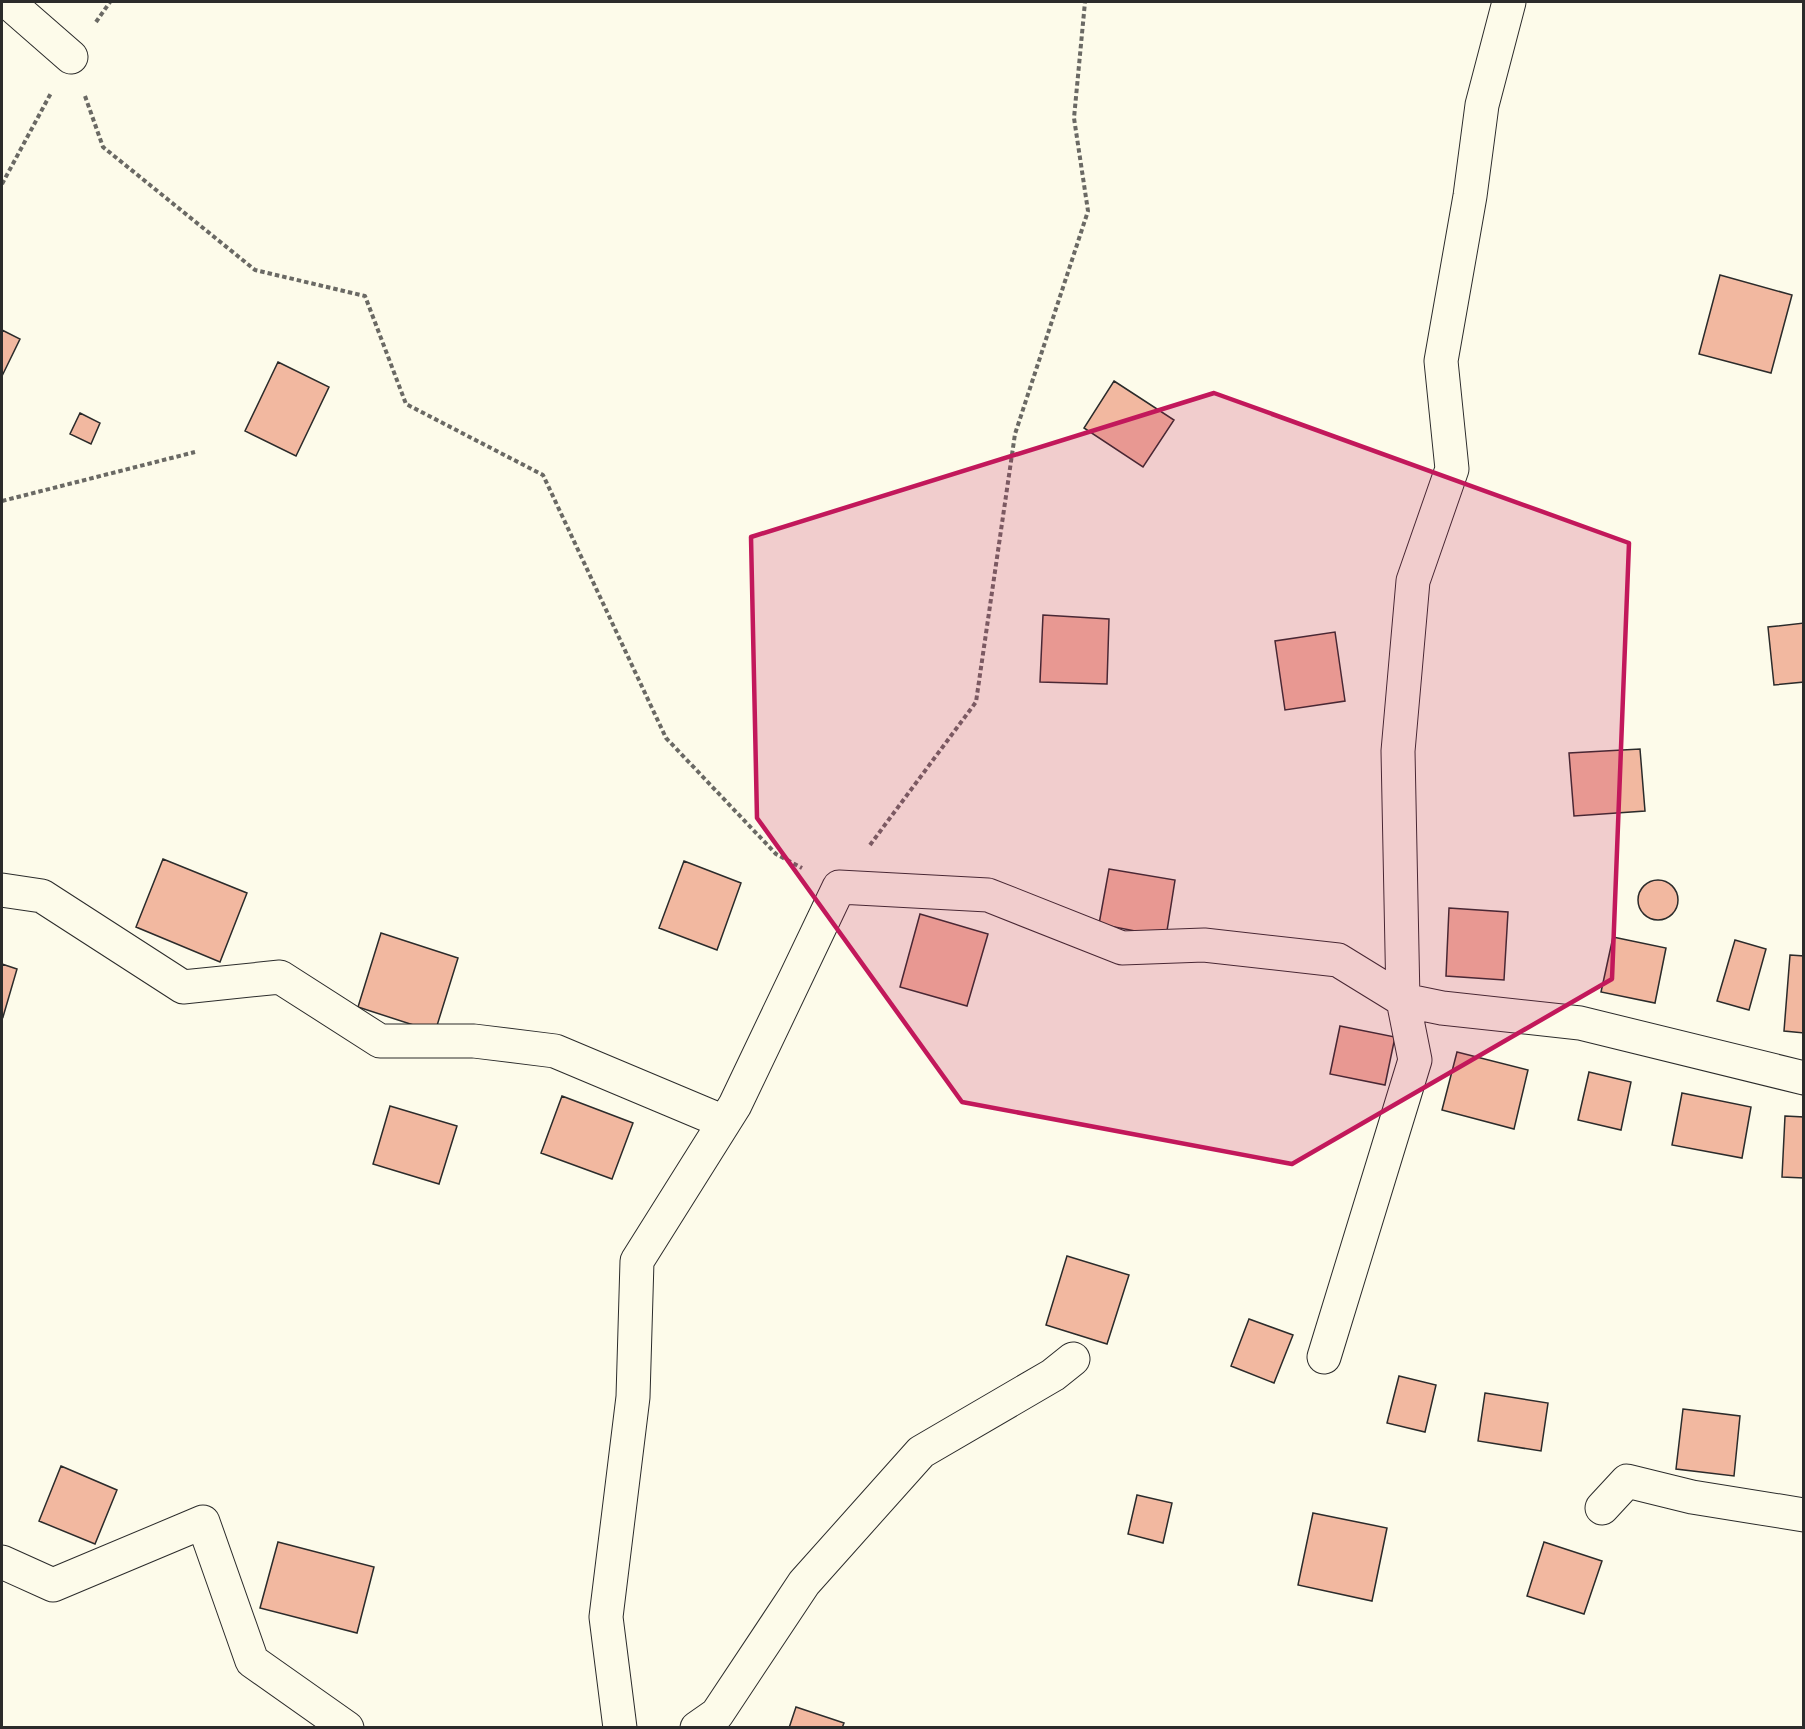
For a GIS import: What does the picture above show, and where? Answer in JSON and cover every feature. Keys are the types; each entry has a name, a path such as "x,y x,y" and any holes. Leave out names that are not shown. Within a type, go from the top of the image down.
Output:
{"street":[{"path":"8,2 71,57"},
{"path":"1324,1357 1415,1060 1403,1000 1398,751 1413,581 1452,469 1441,361 1470,196 1482,105 1509,2"},
{"path":"620,1728 606,1617 633,1397 637,1261 735,1105 839,887 988,895 1122,948 1204,945 1338,960 1403,1000 1442,1008 1580,1023 1803,1078"},
{"path":"2,890 42,896 183,987 280,977 380,1041 474,1041 555,1051 724,1122"},
{"path":"697,1728 717,1714 804,1583 921,1452 1053,1375 1073,1359"},
{"path":"1602,1508 1627,1481 1692,1497 1803,1515"},
{"path":"2,1562 53,1584 203,1522 252,1661 347,1728"}],"path":[{"path":"71,57 103,147 255,270 365,296 406,404 543,475 666,738 776,854 839,887 976,702 1016,434 1088,211 1074,118 1085,2"},
{"path":"2,184 71,57"},
{"path":"2,501 195,452"}],"highlighted area":[{"path":"1214,393 1629,543 1612,979 1292,1164 962,1102 757,818 751,537"}],"building":[{"path":"1720,275 1792,295 1771,373 1699,354"},
{"path":"2,330 20,339 2,376"},
{"path":"278,362 329,387 296,456 245,431"},
{"path":"1114,381 1174,420 1143,467 1084,428"},
{"path":"80,413 100,423 91,444 70,434"},
{"path":"1043,615 1109,619 1107,684 1040,682"},
{"path":"1804,623 1804,682 1774,685 1768,627"},
{"path":"1335,632 1345,701 1285,710 1275,641"},
{"path":"1640,749 1645,811 1574,816 1569,753"},
{"path":"163,859 247,893 220,962 136,927"},
{"path":"684,861 741,883 717,950 659,928"},
{"path":"1109,869 1175,880 1166,937 1099,924"},
{"path":"1658,880 1666,881 1672,886 1677,892 1677,908 1672,914 1666,919 1658,920 1650,919 1644,914 1639,908 1638,900 1639,892 1644,886 1650,881"},
{"path":"1449,908 1508,912 1504,980 1446,976"},
{"path":"920,914 988,934 967,1006 900,987"},
{"path":"381,933 458,958 435,1032 358,1007"},
{"path":"1613,937 1666,948 1655,1003 1601,992"},
{"path":"1735,940 1766,949 1749,1010 1717,1001"},
{"path":"1790,955 1804,956 1804,1033 1784,1031"},
{"path":"2,964 17,969 3,1017 2,1016"},
{"path":"1340,1026 1395,1037 1385,1085 1330,1074"},
{"path":"1457,1052 1528,1070 1514,1129 1442,1110"},
{"path":"1589,1072 1631,1082 1621,1130 1578,1120"},
{"path":"1682,1093 1751,1107 1742,1158 1672,1145"},
{"path":"562,1096 633,1123 612,1179 541,1153"},
{"path":"390,1106 457,1126 439,1184 373,1164"},
{"path":"1785,1116 1804,1117 1804,1178 1782,1177"},
{"path":"1067,1256 1129,1275 1107,1344 1046,1325"},
{"path":"1249,1319 1293,1335 1274,1383 1231,1366"},
{"path":"1399,1376 1436,1385 1425,1432 1387,1423"},
{"path":"1485,1393 1548,1403 1541,1451 1478,1441"},
{"path":"1683,1409 1740,1416 1734,1476 1676,1469"},
{"path":"61,1466 117,1490 95,1544 39,1521"},
{"path":"1137,1495 1172,1503 1163,1543 1128,1534"},
{"path":"1313,1513 1387,1528 1372,1601 1298,1585"},
{"path":"278,1542 374,1567 357,1633 260,1608"},
{"path":"1544,1542 1602,1561 1584,1614 1527,1596"},
{"path":"796,1707 844,1723 842,1728 789,1728"}]}
